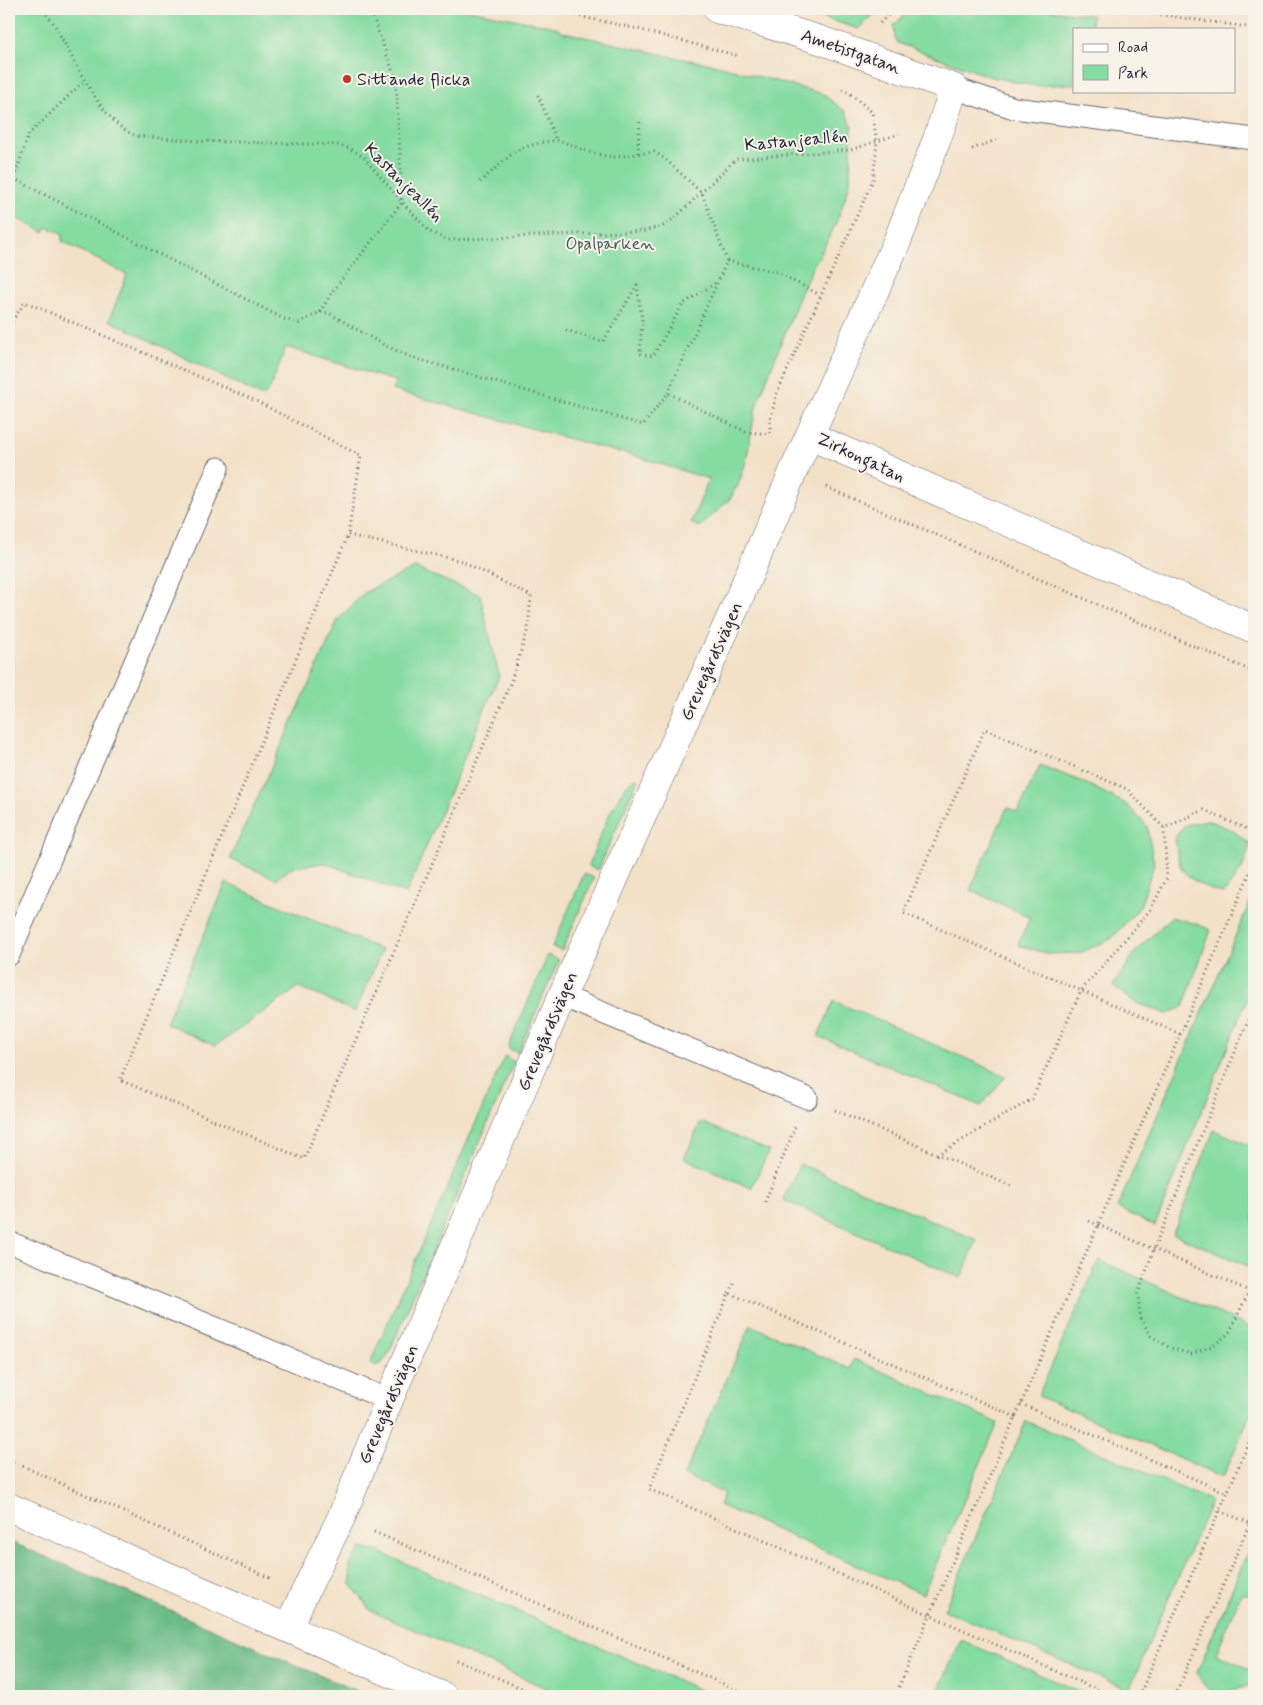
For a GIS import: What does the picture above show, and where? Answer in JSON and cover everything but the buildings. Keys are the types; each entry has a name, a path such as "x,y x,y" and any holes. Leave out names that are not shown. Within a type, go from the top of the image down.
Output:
{"street":[{"name":"Ametistgatan","path":"717,9 820,40 954,88"},
{"name":"Zirkongatan","path":"954,88 937,139 898,239 810,436 1254,628"},
{"name":"Grevegårdsvägen","path":"288,1628 341,1518 389,1400 562,996 810,436"},
{"path":"9,1507 443,1696"}],"lane":[{"path":"954,88 1014,108 1254,139"},
{"path":"9,955 218,468"},
{"path":"562,996 807,1098"},
{"path":"9,1242 389,1400"}],"path":[{"name":"Kastanjeallén","path":"38,9 51,19 85,80 108,115 129,134 197,141 341,145 364,157 430,232 448,240 644,231 663,226 676,216 736,159 850,150 877,142 872,112 848,92 834,84"},
{"path":"9,176 284,319 298,323 320,312 332,292 402,202 398,95 394,75 370,9"},
{"path":"546,9 638,29 743,57"},
{"path":"1121,9 1254,28"},
{"path":"14,178 29,134 85,80"},
{"path":"538,95 556,140"},
{"path":"638,153 640,118"},
{"path":"320,312 329,313 384,345 411,358 643,426 668,393 727,261 702,193 657,154 648,152 615,156 601,155 556,140 519,149 480,182"},
{"path":"727,261 777,272 820,296"},
{"path":"566,330 603,342 637,285 642,320 640,354 653,356 683,304 718,281"},
{"path":"9,325 25,302 256,401 360,456 348,535 120,1080 304,1159 511,682 528,629 531,596 462,561 348,535"},
{"path":"668,393 746,432 770,434"},
{"path":"937,1155 1032,1099 1081,991 1150,910 1166,878 1164,828 1127,789 986,729 903,913 1081,991 1180,1034"},
{"path":"1164,828 1204,810 1254,832"},
{"path":"895,1696 1254,863"},
{"path":"1254,1006 1154,1248 1138,1294 1140,1318 1151,1336 1170,1348 1191,1354 1212,1346 1230,1333 1252,1292 1254,1282"},
{"path":"765,1202 807,1098 1011,1186"},
{"path":"1089,1221 1252,1292"},
{"path":"734,1282 650,1489 929,1616 1111,1696"},
{"path":"729,1293 1016,1417"},
{"path":"1021,1404 1227,1493"},
{"path":"1139,1696 1254,1431"},
{"path":"1175,1696 1250,1523 1219,1511"},
{"path":"341,1518 751,1696"}],"green space":[{"name":"Opalparken","path":"9,9 464,9 555,27 563,32 717,65 823,94 846,112 852,126 850,183 836,223 813,266 798,300 756,407 746,462 737,488 735,488 731,498 700,527 691,523 709,479 622,452 392,390 397,382 286,347 269,391 263,397 109,320 127,275 62,241 62,234 47,227 44,232 9,214"},
{"path":"797,9 880,9 858,29"},
{"path":"911,9 1038,9 1092,15 1091,28 1073,28 1073,84 1035,86 991,77 898,43 895,38 894,25"},
{"path":"415,568 480,595 499,676 406,894 325,863 293,867 276,879 230,859 338,620 365,592"},
{"path":"1040,765 1085,783 1126,804 1147,826 1154,864 1140,907 1111,939 1080,953 1049,954 1018,945 1030,917 970,890 1007,808 1018,812"},
{"path":"635,778 638,779 598,870 588,866 614,805 628,784"},
{"path":"1207,820 1232,830 1250,844 1242,869 1223,894 1187,876 1180,865 1175,837 1185,825"},
{"path":"584,874 594,878 562,951 552,947"},
{"path":"226,883 382,950 355,1012 299,987 215,1046 166,1023"},
{"path":"1254,893 1254,982 1155,1226 1117,1208"},
{"path":"1171,917 1211,930 1183,1007 1167,1014 1134,1002 1113,986 1136,951"},
{"path":"548,955 559,960 518,1053 508,1048"},
{"path":"834,1001 1006,1076 981,1106 818,1036"},
{"path":"505,1056 514,1062 387,1357 381,1364 374,1366 370,1363"},
{"path":"701,1122 769,1151 751,1188 684,1158"},
{"path":"1214,1130 1254,1147 1254,1259 1250,1267 1173,1234"},
{"path":"800,1164 977,1240 961,1278 783,1200"},
{"path":"1099,1260 1254,1329 1254,1406 1223,1477 1038,1396"},
{"path":"751,1325 850,1369 854,1359 998,1423 923,1594 719,1505 724,1493 684,1475"},
{"path":"1026,1421 1211,1501 1129,1690 944,1610"},
{"path":"1254,1537 1254,1597 1241,1594 1216,1654 1254,1671 1254,1684 1228,1691 1215,1691 1205,1686 1197,1672"},
{"path":"9,1541 368,1696 9,1696"},
{"path":"361,1548 377,1551 714,1696 564,1696 371,1611 351,1584 350,1564"},
{"path":"961,1640 1089,1696 936,1696"}],"place":[{"name":"Sittande flicka","path":"347,79"}]}
